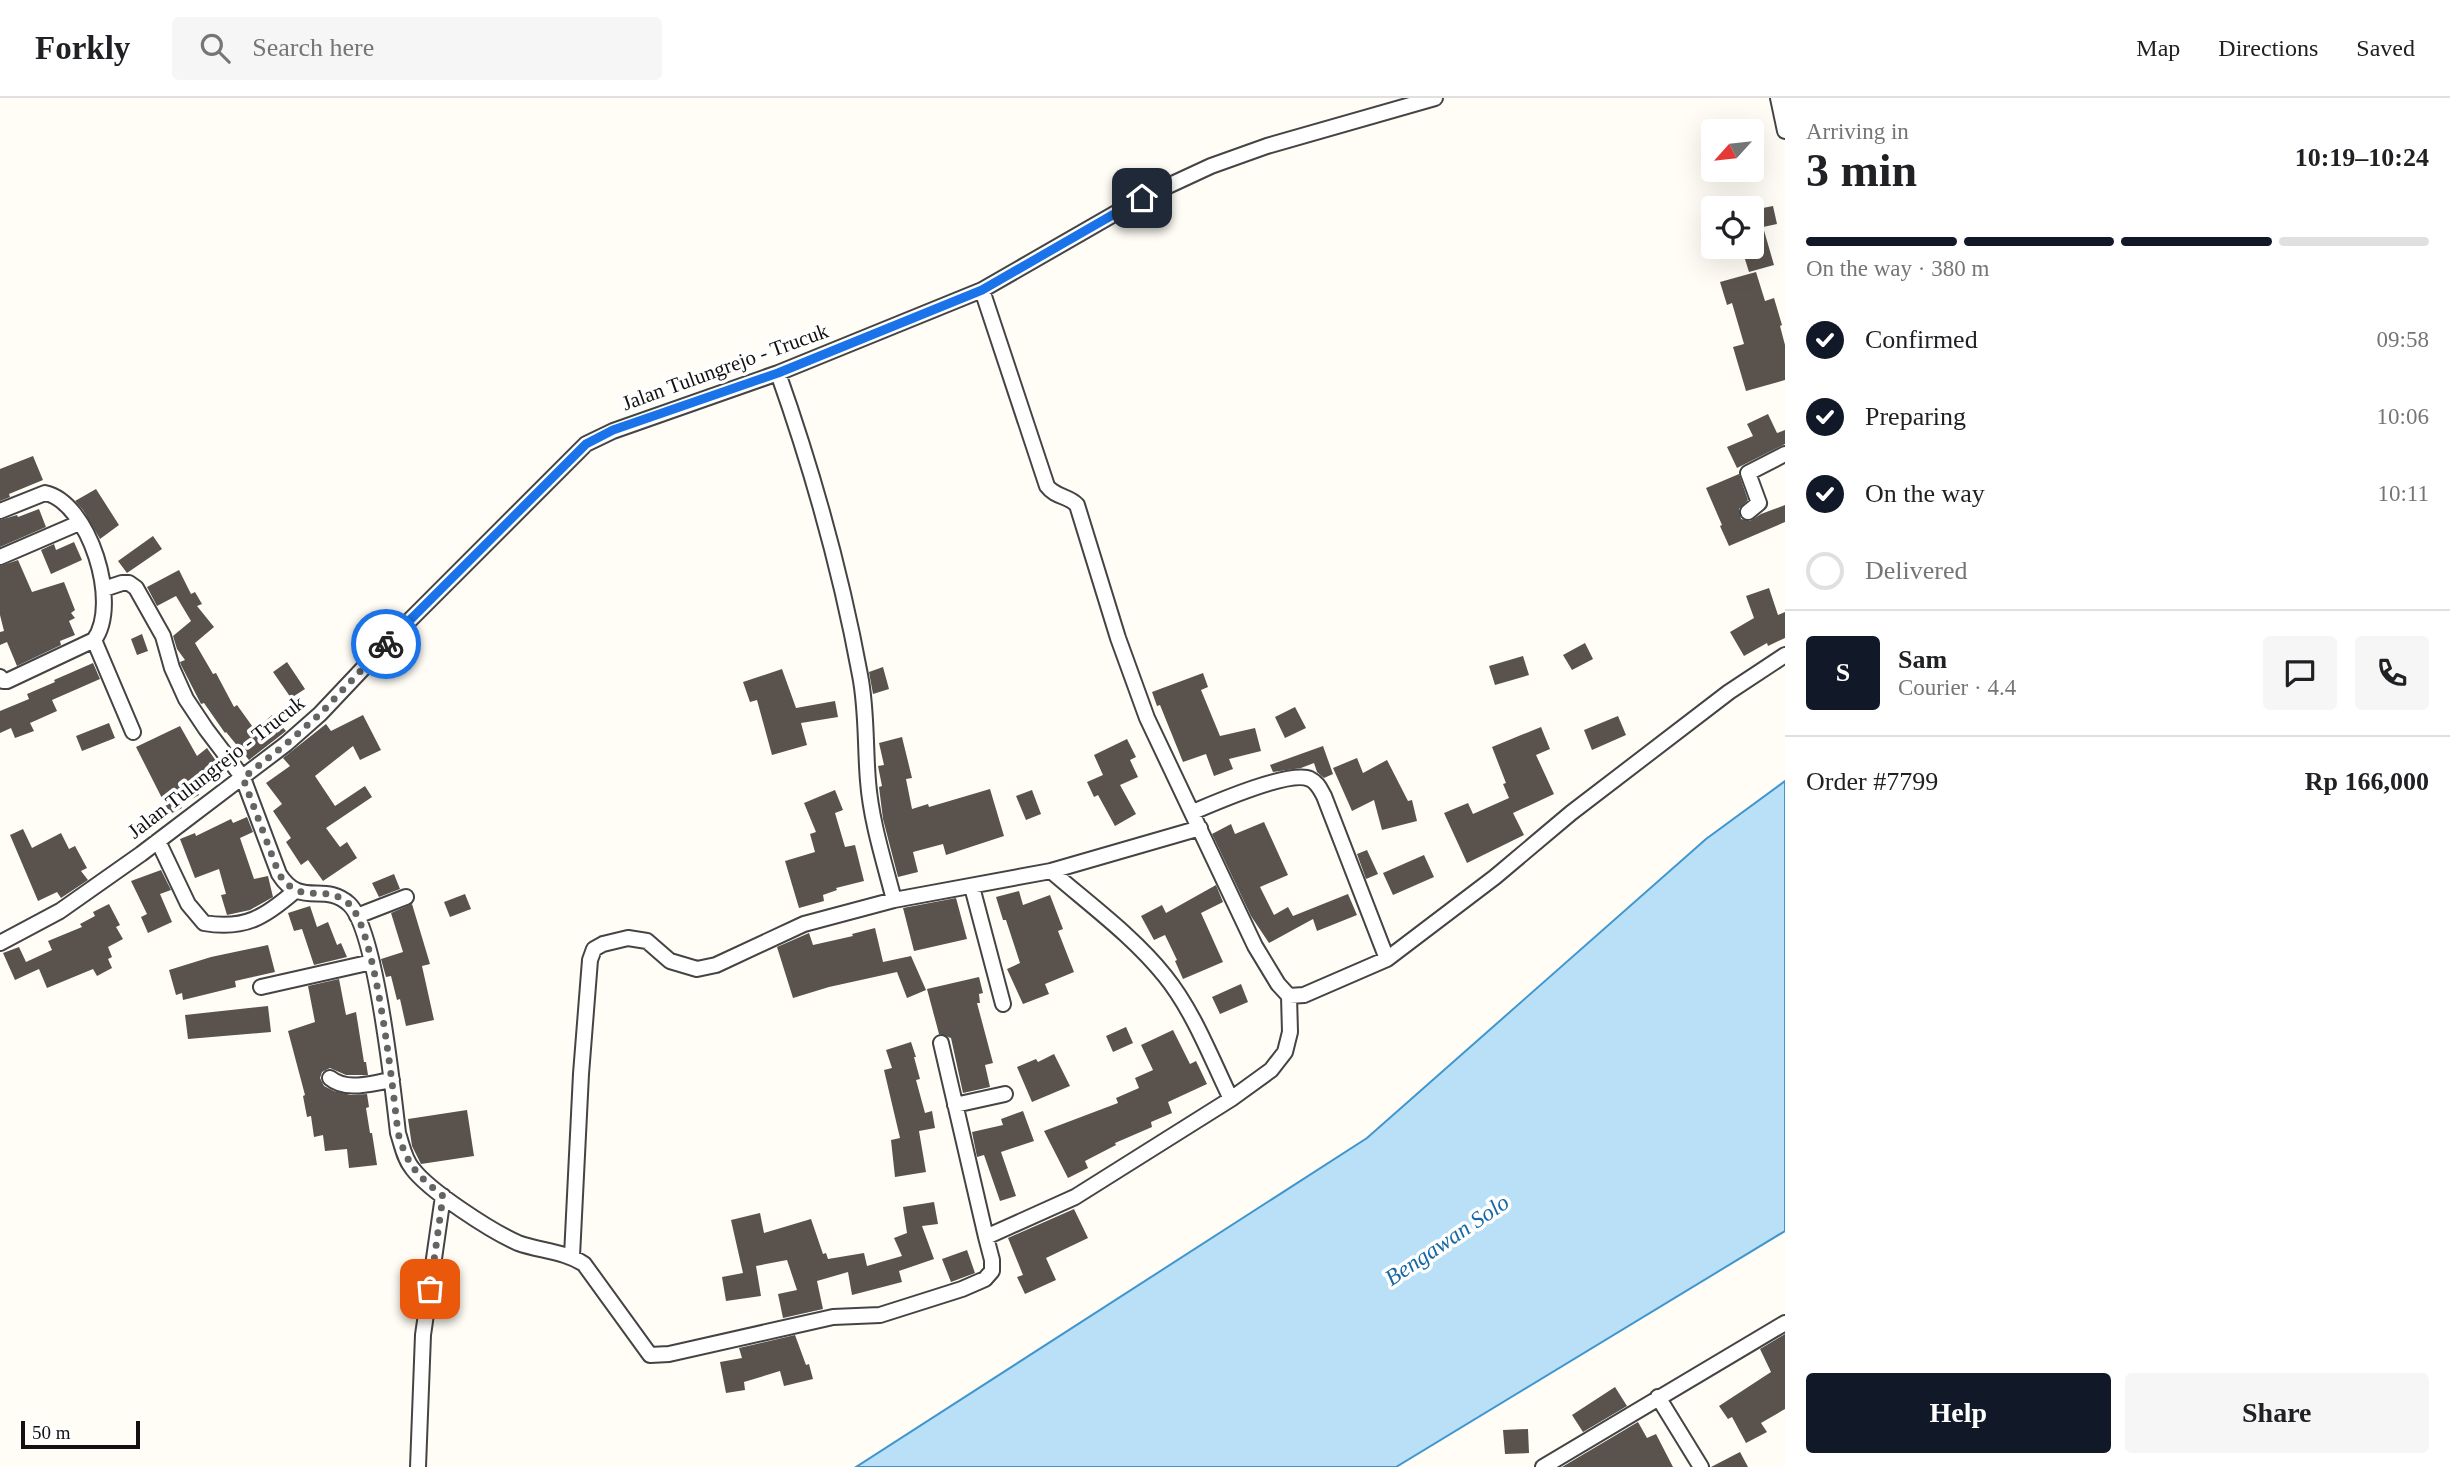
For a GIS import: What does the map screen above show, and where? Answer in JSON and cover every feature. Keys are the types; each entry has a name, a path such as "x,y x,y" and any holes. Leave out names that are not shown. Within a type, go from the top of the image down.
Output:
{"street":[{"name":"Jalan Tulungrejo - Trucuk","path":"0,943 60,911 286,744 320,714 586,444 613,430 778,373 982,290 1142,198 1211,166 1267,146 1435,98"},
{"path":"1778,98 1785,131"},
{"path":"982,290 1047,486 1054,494 1077,505 1132,683 1261,957 1289,996 1290,1032 1285,1052 1271,1070 1231,1099 1075,1197 986,1237"},
{"path":"778,373 812,476 838,572 860,677 865,713 868,781 874,821 894,900"},
{"path":"1748,512 1759,503 1748,473 1785,454"},
{"path":"0,510 45,493 61,499 79,523 100,567 104,589 102,618 94,640 7,681 0,677"},
{"path":"0,557 79,523"},
{"path":"104,589 122,583 135,587 163,636 172,668 186,699 243,778 279,874 287,887 295,891 324,893 340,898 350,905 357,916 372,962 398,1133 404,1153 416,1173 443,1196 516,1242 538,1250 572,1256 584,1264 650,1355 659,1356 833,1317 880,1315 985,1279 992,1271 992,1260 941,1043"},
{"path":"94,640 133,732"},
{"path":"1289,996 1304,995 1387,959 1495,877 1581,805 1729,692 1785,655"},
{"path":"1193,812 1277,782 1306,778 1312,780 1324,796 1387,959"},
{"path":"572,1256 582,1061 590,960 594,949 628,938 647,941 670,961 697,969 716,965 804,924 894,900 1051,871 1200,828"},
{"path":"158,841 188,904 204,923 225,926 251,922 295,891"},
{"path":"1051,871 1132,940 1166,977 1187,1009 1231,1099"},
{"path":"972,887 1003,1004"},
{"path":"357,916 406,897"},
{"path":"261,987 372,962"},
{"path":"330,1078 346,1087 392,1080"},
{"path":"955,1105 1005,1094"},
{"path":"418,1467 424,1335 443,1196"},
{"path":"1543,1467 1785,1323"},
{"path":"1658,1397 1701,1467"}],"water":[{"name":"Bengawan Solo","path":"1785,781 1785,1231 1396,1467 856,1467 1367,1138 1706,839"}],"building":[{"path":"1773,206 1777,224 1764,227 1764,208"},
{"path":"1764,230 1774,265 1749,272 1745,259 1764,259"},
{"path":"1756,272 1765,301 1774,298 1782,325 1785,380 1746,391 1733,347 1744,344 1732,303 1727,305 1720,282"},
{"path":"1768,414 1777,433 1785,430 1785,444 1737,468 1727,447 1753,436 1747,424"},
{"path":"33,456 43,480 9,494 10,497 0,501 0,469"},
{"path":"1739,474 1748,500 1739,509 1741,519 1750,521 1785,505 1785,522 1729,546 1706,488"},
{"path":"96,489 119,525 100,539 75,501"},
{"path":"39,509 46,527 0,547 0,520"},
{"path":"153,536 162,549 127,573 118,561"},
{"path":"74,542 82,560 51,574 41,550 54,544 56,550"},
{"path":"18,560 32,592 64,582 75,610 71,613 75,618 69,621 75,635 60,641 61,645 17,666 7,642 0,645 0,632 4,631 0,615 0,566"},
{"path":"179,570 191,594 195,592 202,604 197,606 214,627 195,643 213,674 216,673 234,707 237,705 255,730 272,715 286,731 249,760 225,733 204,703 201,704 181,665 180,662 185,660 177,649 173,636 191,621 176,596 157,606 147,587"},
{"path":"1769,588 1778,615 1785,612 1785,638 1768,646 1767,643 1744,656 1730,632 1754,618 1746,596"},
{"path":"142,634 148,651 137,655 131,639"},
{"path":"1585,643 1593,659 1572,670 1563,655"},
{"path":"1523,656 1529,675 1495,685 1489,666"},
{"path":"287,662 305,689 291,698 273,672"},
{"path":"93,663 100,679 52,700 57,711 30,723 34,731 15,738 11,728 0,733 0,711 29,699 27,694 55,682 54,680"},
{"path":"883,667 889,689 873,694 869,672"},
{"path":"782,669 796,708 835,701 838,717 801,723 807,745 772,755 757,700 750,702 743,682"},
{"path":"1203,673 1208,687 1201,690 1220,736 1255,728 1261,751 1229,759 1233,769 1214,776 1206,754 1183,762 1152,692"},
{"path":"1295,707 1306,728 1285,738 1275,717"},
{"path":"363,715 381,750 360,760 353,746 315,776 335,806 365,786 372,797 326,828 340,847 347,842 357,858 323,881 308,860 301,865 286,842 291,838 273,811 282,804 266,783 290,766 283,758 326,724 331,731"},
{"path":"1618,716 1626,735 1592,750 1584,730"},
{"path":"109,723 115,738 82,751 76,736"},
{"path":"180,726 197,756 207,748 223,771 197,790 199,795 170,814 136,747"},
{"path":"1541,727 1550,749 1536,755 1554,794 1513,813 1524,835 1467,863 1444,813 1468,803 1473,814 1509,798 1492,747"},
{"path":"902,737 912,778 906,779 912,809 928,804 929,807 990,789 1004,836 946,855 943,844 913,852 918,872 898,877 883,819 879,787 882,786 878,766 884,765 879,743"},
{"path":"1127,739 1136,757 1130,760 1138,777 1120,785 1136,814 1115,826 1098,795 1094,797 1087,782 1103,775 1094,755"},
{"path":"1323,746 1333,774 1324,778 1317,772 1314,763 1273,772 1270,765"},
{"path":"1357,758 1363,773 1387,760 1408,801 1412,800 1417,821 1382,830 1374,800 1352,811 1333,768"},
{"path":"835,790 843,810 835,813 845,847 855,845 864,881 836,888 837,890 823,895 824,901 799,908 785,861 815,852 810,834 816,832 804,803"},
{"path":"1032,790 1041,814 1026,820 1016,796"},
{"path":"247,817 253,832 240,838 254,879 268,876 273,897 250,910 227,915 221,895 226,894 219,869 195,878 180,839 195,833 196,836 231,819 233,823"},
{"path":"1264,822 1288,875 1260,887 1274,915 1288,907 1293,916 1348,894 1357,915 1317,931 1313,919 1269,943 1251,916 1212,834 1231,824 1235,834"},
{"path":"23,829 32,848 61,833 69,849 75,846 87,868 81,871 88,880 61,898 57,892 38,901 10,835"},
{"path":"1367,850 1378,874 1366,879 1357,854"},
{"path":"1424,855 1434,877 1393,895 1383,873"},
{"path":"161,870 171,890 160,894 172,922 148,933 141,917 147,914 131,881"},
{"path":"394,874 400,889 379,897 372,883"},
{"path":"1216,885 1223,902 1201,913 1223,962 1183,979 1165,935 1154,940 1141,916 1162,905 1166,913"},
{"path":"1019,891 1023,905 1050,895 1063,929 1058,931 1074,972 1045,984 1049,994 1023,1004 1007,969 1020,963 996,897"},
{"path":"465,894 471,909 450,917 444,902"},
{"path":"956,898 967,939 914,951 903,908"},
{"path":"109,904 120,925 116,927 123,939 108,947 112,957 108,959 112,968 97,976 93,969 47,988 39,969 15,980 3,953 19,947 26,962 52,950 48,941 82,927 80,924 95,916 93,912"},
{"path":"412,904 430,964 422,966 434,1020 406,1026 400,999 397,1000 391,976 386,977 381,959 403,952 391,913"},
{"path":"310,906 317,927 328,922 337,945 341,943 347,957 314,965 302,929 294,931 288,913"},
{"path":"875,928 883,962 911,956 926,990 907,998 897,972 793,998 777,947 809,933 813,945"},
{"path":"268,945 275,972 235,981 236,987 183,1000 182,993 176,995 169,970 211,957"},
{"path":"979,977 983,993 979,994 980,1003 977,1003 993,1063 985,1065 990,1087 963,1093 951,1038 939,1034 927,989"},
{"path":"339,979 346,1015 356,1012 368,1075 346,1075 330,1068 322,1072 320,1078 324,1086 334,1091 351,1095 367,1094 369,1107 366,1108 377,1165 349,1168 347,1149 325,1151 323,1135 314,1137 288,1031 315,1022 308,986"},
{"path":"1241,984 1248,1002 1220,1014 1212,997"},
{"path":"268,1006 271,1032 188,1039 185,1015"},
{"path":"1126,1027 1133,1043 1113,1052 1106,1036"},
{"path":"1173,1030 1190,1064 1196,1061 1207,1084 1168,1102 1172,1113 1151,1122 1152,1127 1115,1143 1116,1145 1085,1161 1088,1168 1068,1178 1044,1131 1118,1103 1116,1098 1139,1088 1135,1078 1153,1070 1141,1045"},
{"path":"911,1042 920,1079 916,1080 925,1113 932,1111 935,1128 919,1131 926,1172 895,1177 891,1140 900,1138 884,1070 892,1068 886,1050"},
{"path":"1054,1054 1070,1086 1032,1102 1017,1067 1036,1059 1038,1062"},
{"path":"467,1110 474,1156 421,1164 412,1146 408,1119"},
{"path":"1023,1111 1034,1141 1001,1152 1016,1196 1000,1201 984,1155 977,1157 972,1132 1003,1125 1001,1119"},
{"path":"934,1202 938,1224 922,1226 934,1259 899,1271 902,1282 852,1295 848,1272 817,1281 823,1309 783,1318 778,1294 797,1290 787,1260 756,1266 761,1296 726,1301 722,1277 743,1273 731,1220 760,1213 764,1233 811,1219 823,1254 826,1253 828,1259 864,1253 867,1266 902,1256 894,1238 907,1233 903,1207"},
{"path":"1074,1209 1088,1238 1046,1258 1056,1280 1025,1294 1017,1277 1023,1275 1008,1238"},
{"path":"967,1250 975,1273 951,1282 942,1259"},
{"path":"1785,1334 1785,1409 1761,1423 1767,1432 1746,1443 1732,1417 1728,1419 1719,1406 1771,1372 1760,1349"},
{"path":"795,1335 813,1379 784,1386 780,1371 744,1382 745,1390 726,1393 720,1362 742,1358 739,1348"},
{"path":"1615,1387 1627,1406 1583,1432 1572,1415"},
{"path":"1638,1422 1647,1438 1656,1434 1673,1467 1562,1467"},
{"path":"1528,1429 1529,1453 1505,1454 1503,1430"},
{"path":"1740,1452 1748,1467 1711,1467"}],"way so far":[{"path":"386,644 320,714 243,778 279,874 287,887 295,891 324,893 340,898 350,905 366,938 392,1080 398,1133 411,1167 443,1196 430,1289"}],"route":[{"path":"386,644 586,444 613,430 778,373 982,290 1142,198"}]}
